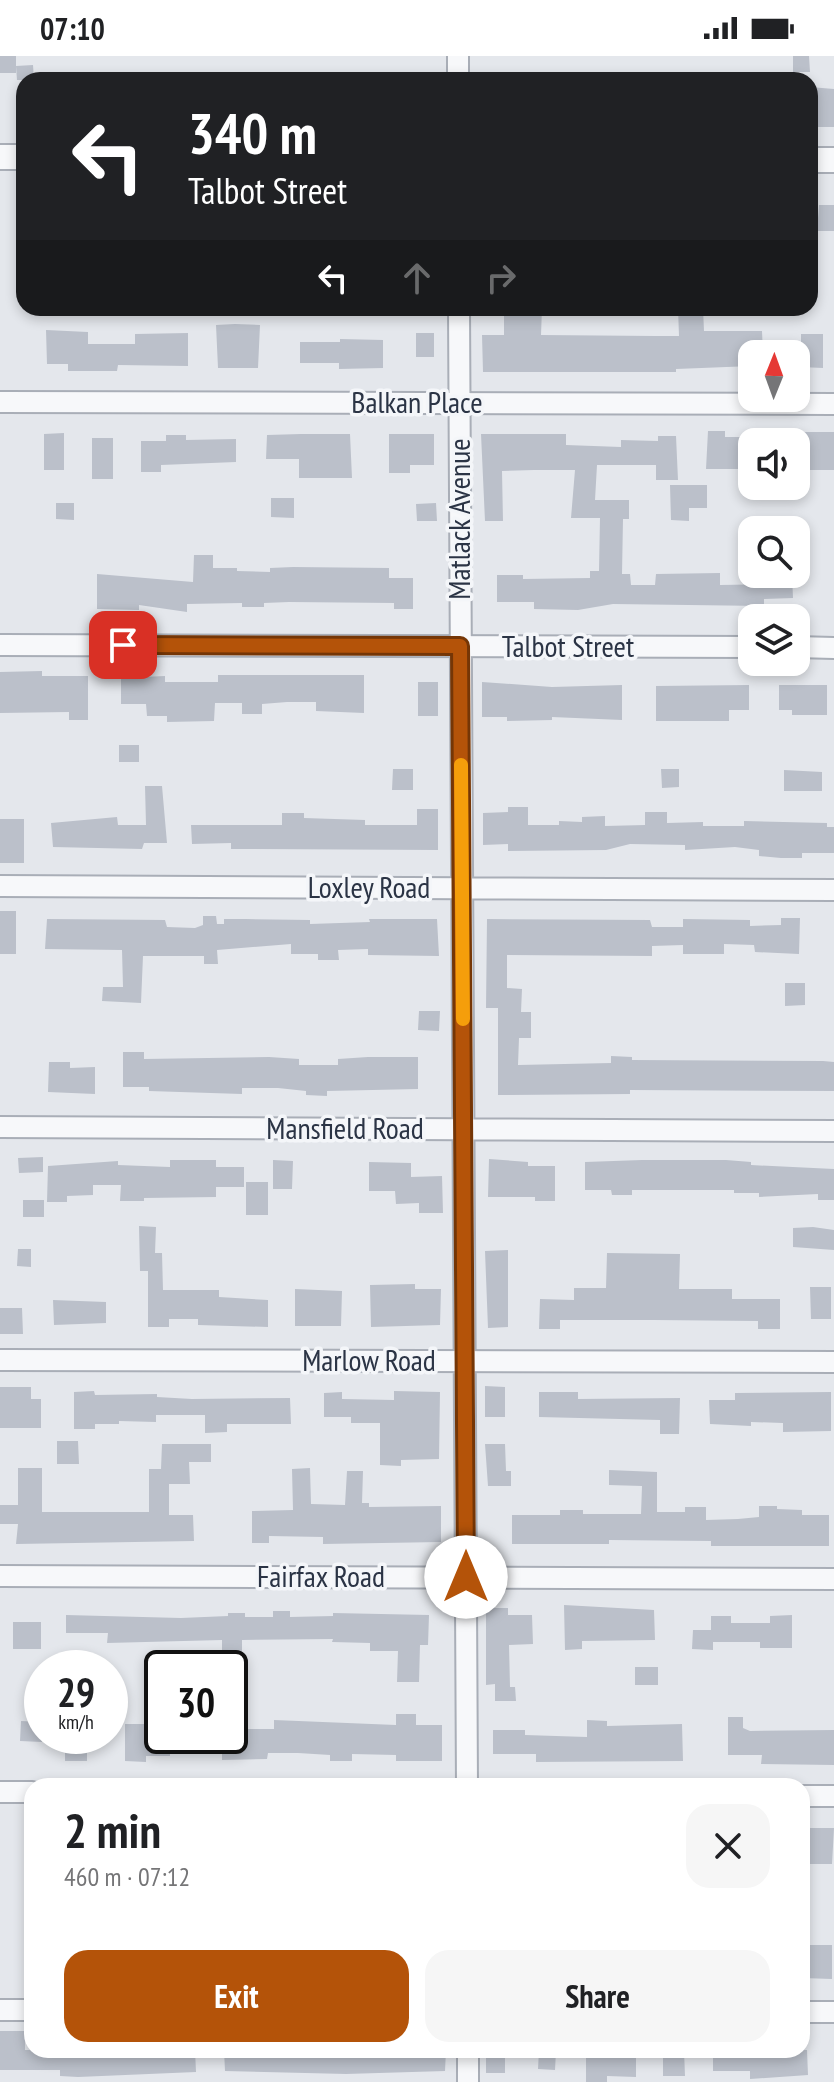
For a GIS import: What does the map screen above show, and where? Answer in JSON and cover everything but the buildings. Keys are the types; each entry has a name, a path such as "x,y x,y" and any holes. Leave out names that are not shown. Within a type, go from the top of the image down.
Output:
{"street":[{"name":"Matlack Avenue","path":"459,316 467,1778"},
{"name":"Balkan Place","path":"0,402 834,404"},
{"name":"Talbot Street","path":"0,645 738,647"},
{"path":"810,647 834,648"},
{"name":"Loxley Road","path":"0,886 834,890"},
{"name":"Mansfield Road","path":"0,1127 834,1131"},
{"name":"Marlow Road","path":"0,1360 834,1362"},
{"name":"Fairfax Road","path":"0,1576 834,1579"},
{"path":"0,1792 24,1792"},
{"path":"810,1796 834,1796"},
{"path":"0,2010 24,2010"},
{"path":"810,2012 834,2012"},
{"path":"468,2058 468,2082"}],"slow traffic":[{"path":"461,765 463,1019"}],"route":[{"path":"123,645 460,646 466,1577"}]}
